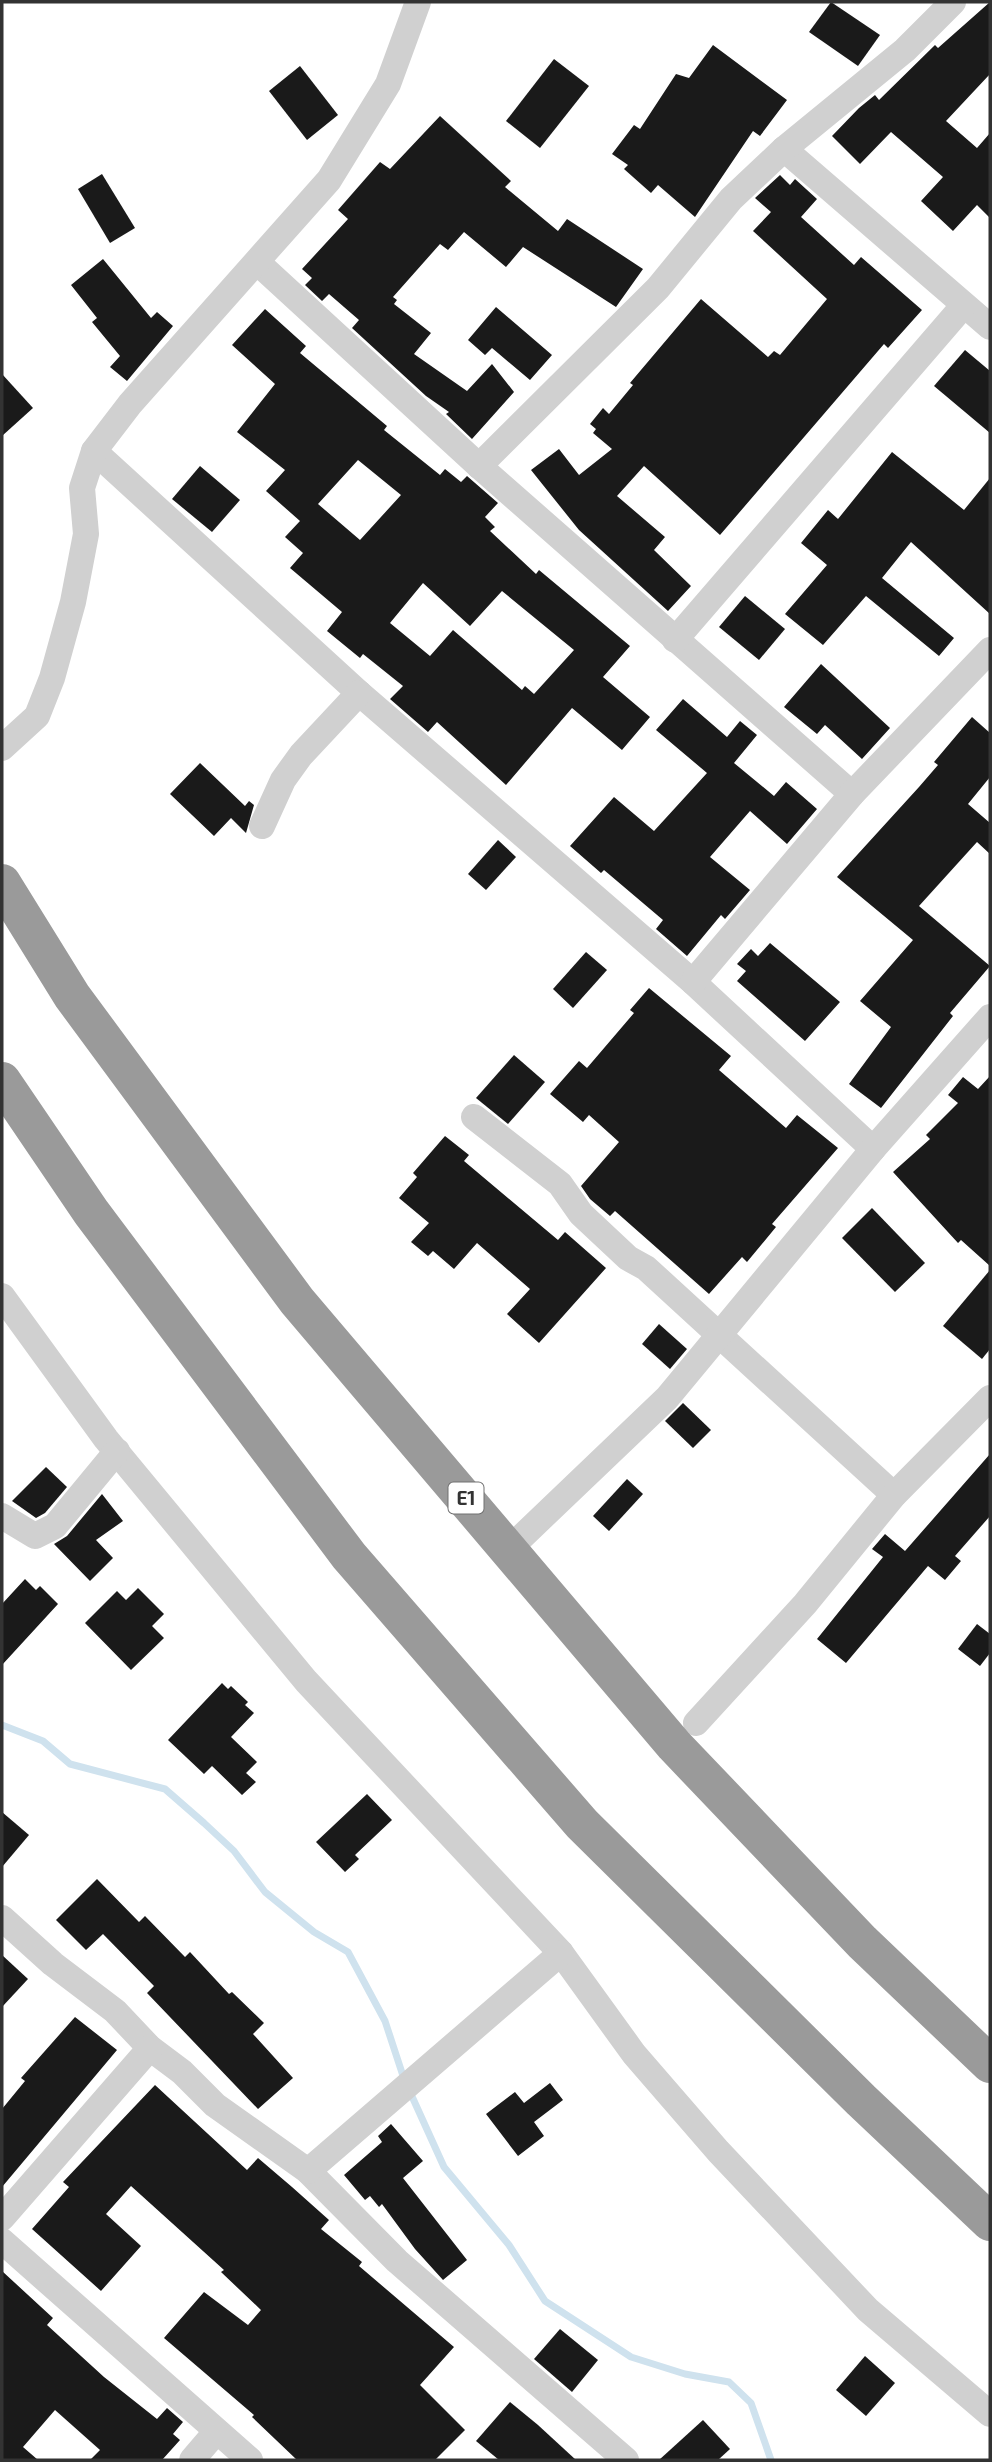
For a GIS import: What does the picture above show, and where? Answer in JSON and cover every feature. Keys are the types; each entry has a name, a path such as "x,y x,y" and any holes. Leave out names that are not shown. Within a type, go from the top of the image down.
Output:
{"highway":[{"name":"E1","path":"2,883 72,996 297,1301 674,1745 862,1942 990,2064"},
{"path":"2,1082 91,1212 349,1556 582,1824 861,2100 990,2222"}],"street":[{"path":"2,748 37,716 52,678 73,602 86,534 82,488 94,451 130,404 329,180 388,83 418,2"},
{"path":"479,466 658,288 731,200 784,149 905,50 953,2"},
{"path":"784,149 990,327"},
{"path":"257,262 479,466 852,794"},
{"path":"676,640 964,305"},
{"path":"94,451 359,693 693,982 873,1149"},
{"path":"693,982 852,794 990,650"},
{"path":"262,826 283,780 301,755 359,693"},
{"path":"509,1549 667,1398 873,1149 990,1017"},
{"path":"474,1117 560,1184 581,1214 628,1258 646,1268 719,1338 894,1495"},
{"path":"2,1296 117,1451 306,1681 561,1954 634,2054 718,2151 868,2310 990,2414"},
{"path":"696,1723 805,1604 894,1495 990,1398"},
{"path":"2,1516 35,1536 55,1526 117,1451"},
{"path":"2,1917 53,1964 115,2011 150,2048 182,2072 215,2105 308,2171 397,2262 626,2460"},
{"path":"308,2171 561,1954"},
{"path":"2,2218 150,2048"},
{"path":"2,2241 250,2460"},
{"path":"192,2460 216,2432"}],"building":[{"path":"831,2 880,35 858,66 809,32"},
{"path":"990,2 990,74 946,121 977,148 990,133 990,218 977,205 953,231 921,201 943,177 891,132 860,164 832,136 859,108 875,95 879,100 935,45 938,48"},
{"path":"713,45 787,100 760,136 753,131 695,217 658,185 651,193 624,169 628,165 612,154 634,125 640,129 676,74 689,78"},
{"path":"554,59 589,86 540,148 506,121"},
{"path":"300,66 338,115 307,140 269,91"},
{"path":"440,116 511,181 505,187 558,231 567,219 643,269 616,307 523,247 506,267 464,232 448,250 440,244 393,297 397,300 394,304 431,333 414,354 467,391 492,364 514,392 472,439 446,414 449,412 426,396 352,328 359,320 329,294 322,301 305,285 312,278 302,269 348,219 338,210 380,162 390,169"},
{"path":"102,174 135,228 110,243 78,189"},
{"path":"780,175 790,185 795,179 817,199 801,217 854,265 861,257 922,310 888,348 884,344 720,535 644,466 617,496 665,537 654,550 691,586 668,611 579,530 531,470 559,449 579,475 612,449 593,433 596,429 590,424 603,408 609,414 633,385 630,383 701,299 768,357 774,351 780,355 827,299 753,231 771,212 755,198"},
{"path":"103,259 151,318 157,312 173,326 127,381 110,367 120,356 92,322 97,318 71,285"},
{"path":"496,307 552,355 530,380 492,348 485,355 468,340"},
{"path":"265,309 306,346 300,353 387,426 384,430 440,475 445,469 461,482 467,476 498,503 485,517 495,527 490,531 536,574 539,570 630,646 603,677 650,717 622,750 572,708 506,785 437,722 428,732 390,699 403,686 363,654 360,658 327,631 342,612 290,568 303,553 285,537 300,521 266,491 285,470 237,432 275,384 232,345","holes":["358,460 401,495 360,540 318,504","423,583 470,626 502,591 574,650 534,694 525,686 522,690 453,630 430,656 390,623"]},
{"path":"965,350 990,371 990,433 934,386"},
{"path":"2,374 33,408 2,436"},
{"path":"892,452 964,510 990,478 990,614 911,542 882,578 954,638 939,656 866,596 823,645 785,614 827,565 801,543 828,510 838,519"},
{"path":"200,466 240,500 212,532 172,499"},
{"path":"745,596 785,629 759,660 719,627"},
{"path":"821,664 890,728 862,759 825,725 817,734 784,707"},
{"path":"683,699 727,737 740,721 757,735 734,763 774,796 786,782 817,809 787,844 750,811 710,857 750,890 725,919 721,915 687,956 656,929 663,920 604,870 601,873 570,846 614,797 654,831 707,773 656,730"},
{"path":"972,717 990,733 990,777 968,804 990,823 990,854 977,842 919,906 990,966 950,1013 953,1016 881,1108 849,1084 891,1027 860,1001 913,940 837,877 938,765 934,762"},
{"path":"200,763 245,806 249,801 254,805 246,833 231,818 214,836 170,794"},
{"path":"498,840 516,857 486,890 468,874"},
{"path":"770,943 840,1002 805,1041 737,981 746,971 737,964 751,949 758,956"},
{"path":"586,952 607,970 573,1008 553,989"},
{"path":"649,988 731,1056 719,1070 786,1128 797,1115 838,1148 772,1224 776,1227 747,1262 742,1257 709,1294 615,1211 610,1216 590,1199 581,1186 619,1142 589,1115 583,1122 550,1094 579,1061 587,1068 634,1013 630,1010"},
{"path":"514,1055 545,1082 508,1124 476,1098"},
{"path":"990,1076 990,1266 961,1240 958,1243 893,1172 930,1139 926,1135 958,1103 948,1095 963,1077 978,1089"},
{"path":"445,1136 469,1155 464,1161 558,1240 565,1232 606,1268 539,1343 507,1314 530,1289 477,1243 454,1269 433,1251 428,1256 411,1242 429,1223 399,1198 417,1177 413,1173"},
{"path":"872,1208 925,1263 895,1292 842,1238"},
{"path":"990,1270 990,1349 982,1359 943,1326"},
{"path":"659,1324 687,1349 670,1369 642,1344"},
{"path":"683,1403 711,1430 693,1448 665,1421"},
{"path":"990,1454 990,1516 955,1556 961,1561 945,1580 928,1566 846,1663 817,1639 883,1557 872,1549 885,1534 905,1551"},
{"path":"46,1467 67,1487 45,1513 36,1518 12,1501"},
{"path":"627,1479 643,1494 609,1531 593,1516"},
{"path":"102,1494 123,1521 96,1540 113,1558 90,1581 54,1544 67,1536"},
{"path":"25,1579 36,1590 40,1586 58,1604 2,1665 2,1604"},
{"path":"138,1588 164,1614 152,1626 164,1638 131,1670 85,1623 117,1591 126,1600"},
{"path":"977,1624 990,1634 990,1653 980,1666 958,1649"},
{"path":"222,1683 228,1689 231,1686 248,1702 245,1705 254,1713 231,1737 257,1762 246,1773 256,1782 242,1795 212,1766 204,1774 168,1740"},
{"path":"367,1794 392,1820 355,1855 359,1859 345,1872 316,1842"},
{"path":"2,1812 29,1835 2,1867"},
{"path":"97,1879 139,1922 145,1916 185,1957 190,1952 229,1994 232,1992 264,2023 253,2034 293,2078 258,2109 147,1993 154,1986 103,1934 86,1950 56,1920"},
{"path":"2,1955 28,1979 2,2007"},
{"path":"75,2017 117,2050 2,2187 2,2109 25,2081 21,2078"},
{"path":"550,2083 563,2100 534,2122 544,2136 518,2156 486,2114 515,2092 524,2103"},
{"path":"155,2085 247,2170 258,2158 292,2187 329,2220 321,2229 362,2262 359,2266 454,2347 420,2385 465,2430 435,2460 297,2460 252,2417 254,2415 164,2338 204,2292 248,2325 261,2310 221,2272 224,2270 131,2186 106,2214 141,2246 101,2291 32,2229 69,2187 63,2182"},
{"path":"391,2124 423,2161 403,2178 467,2260 443,2280 415,2249 382,2204 379,2207 370,2196 365,2200 344,2175 382,2142 378,2136"},
{"path":"2,2271 53,2318 47,2325 104,2377 157,2419 167,2408 183,2422 173,2434 180,2440 162,2460 90,2460 100,2450 55,2410 23,2447 38,2460 2,2460"},
{"path":"560,2329 598,2360 572,2392 534,2359"},
{"path":"865,2356 895,2383 866,2416 836,2390"},
{"path":"510,2402 576,2460 499,2460 476,2441"},
{"path":"703,2420 730,2449 718,2460 659,2460"}],"waterway":[{"path":"2,1725 43,1741 70,1764 165,1789 204,1823 234,1851 265,1892 314,1932 348,1952 385,2021 405,2082"},
{"path":"410,2092 444,2167 509,2245 545,2301 631,2357 685,2374 729,2382 751,2403 771,2460"}]}
